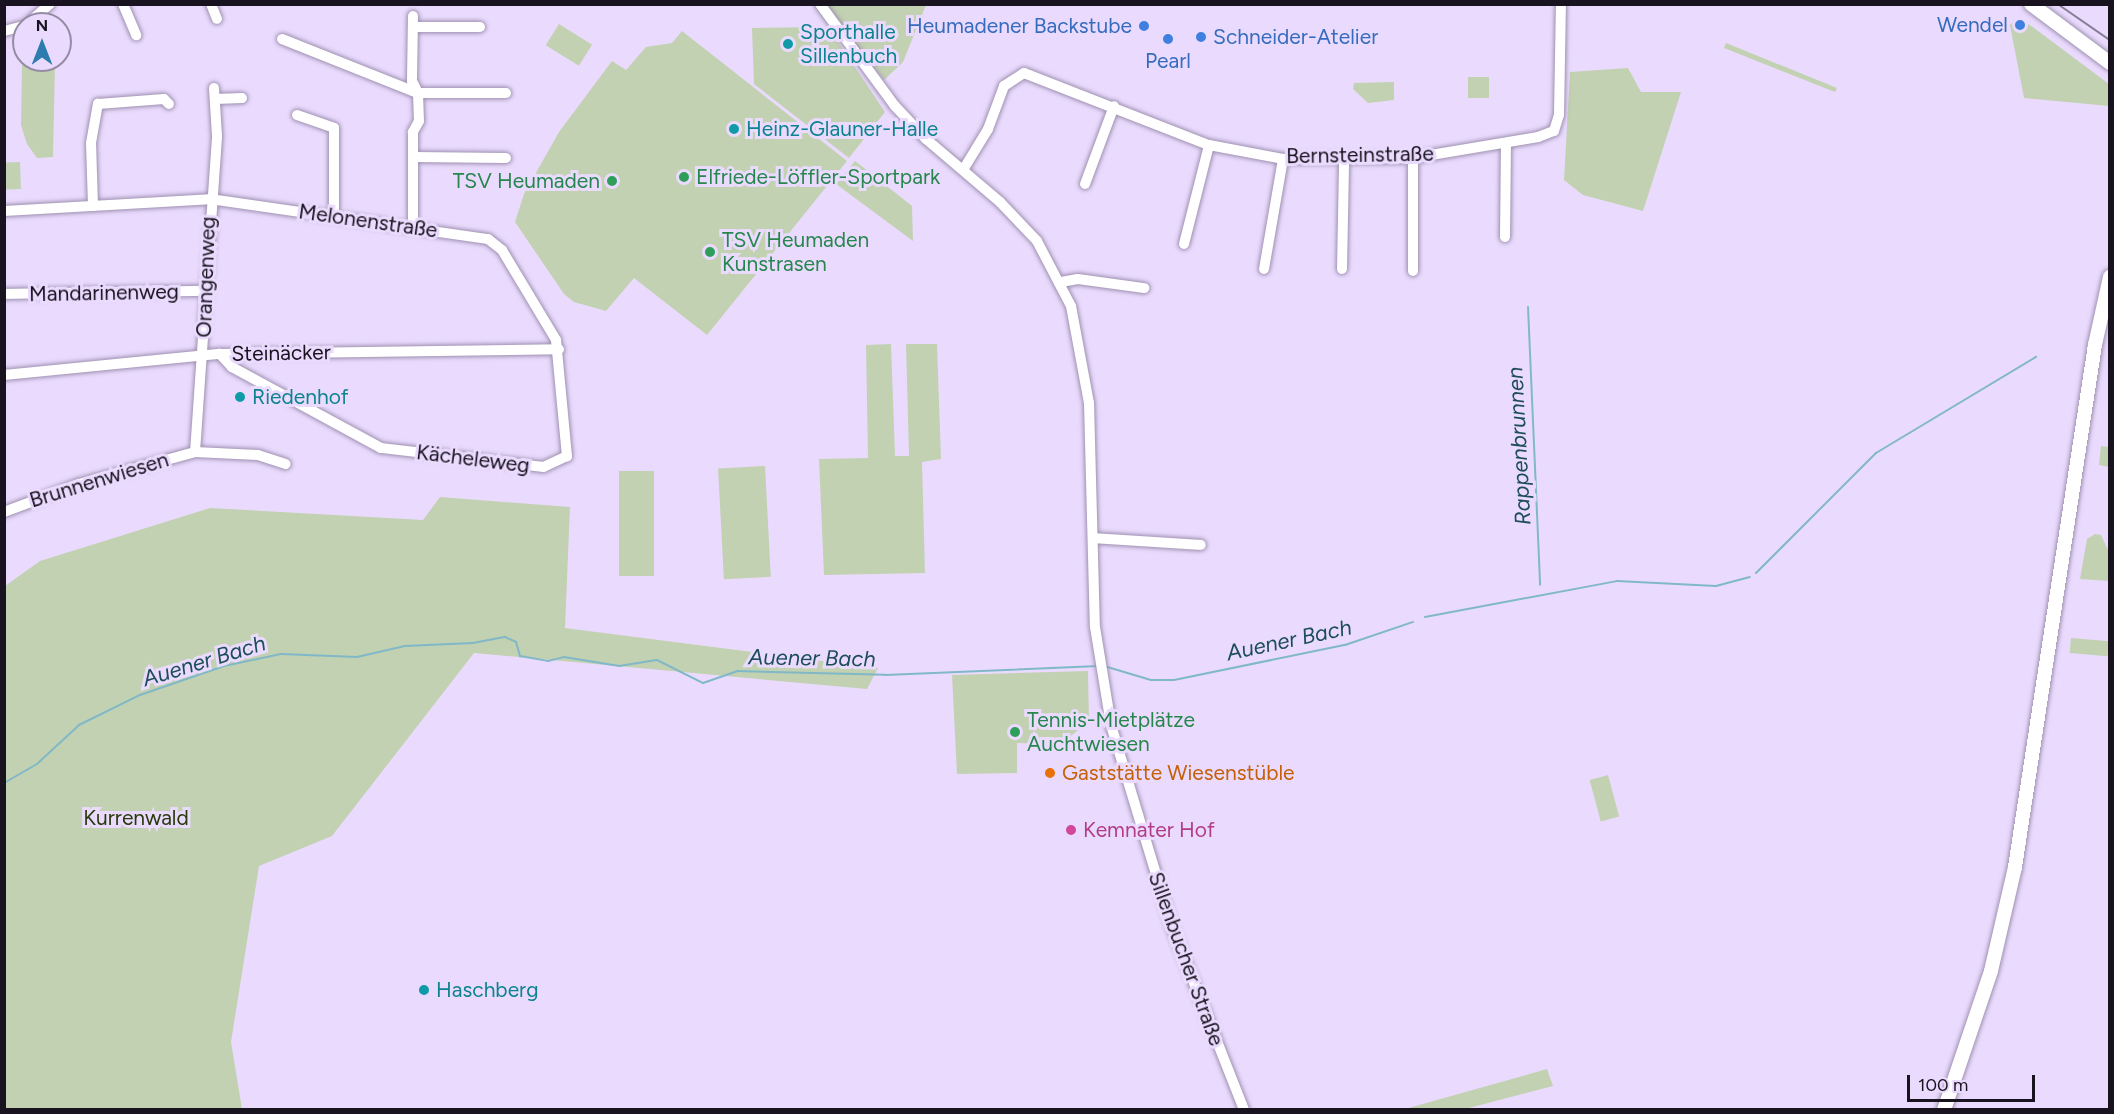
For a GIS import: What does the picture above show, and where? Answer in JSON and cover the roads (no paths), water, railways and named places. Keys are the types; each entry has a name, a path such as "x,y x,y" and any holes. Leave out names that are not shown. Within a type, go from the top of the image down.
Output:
{"main road":[{"path":"2031,4 2109,63"},
{"path":"1944,1110 1988,981 2015,867 2094,352 2109,277"}],"street":[{"path":"123,4 136,35"},
{"path":"211,4 218,19"},
{"name":"Sillenbucher Straße","path":"820,4 895,106 926,139 1019,220 1061,282 1079,336 1091,452 1100,665 1118,754 1162,898 1244,1110"},
{"name":"Bernsteinstraße","path":"963,170 988,129 1004,86 1024,73 1209,145 1283,159 1413,158 1506,144 1554,131 1559,115 1563,43 1561,4"},
{"path":"413,227 418,93 412,81 413,22 480,27"},
{"path":"282,39 418,93 506,93"},
{"name":"Orangenweg","path":"203,355 204,291 217,136 214,93 242,98"},
{"path":"93,206 91,143 98,104 164,99 169,104"},
{"path":"1085,184 1113,106"},
{"path":"297,115 334,128 334,215"},
{"path":"1505,237 1506,144"},
{"path":"1184,244 1209,145"},
{"path":"414,157 506,158"},
{"path":"1413,158 1413,270"},
{"path":"1264,269 1283,159"},
{"path":"1342,269 1344,160"},
{"name":"Melonenstraße","path":"4,211 210,199 480,237 497,244 559,349 565,460"},
{"path":"1061,282 1078,279 1144,288"},
{"name":"Mandarinenweg","path":"4,294 204,291"},
{"name":"Steinäcker","path":"4,375 220,354 559,349"},
{"name":"Kächeleweg","path":"220,354 232,367 381,448 543,467 565,460"},
{"name":"Brunnenwiesen","path":"195,452 203,355"},
{"name":"Brunnenwiesen","path":"4,512 79,484 195,452 258,455 286,464"},
{"path":"1093,538 1200,545"}],"waterway":[{"name":"Rappenbrunnen","path":"1528,307 1540,585"},
{"path":"1756,573 1876,453 2036,357"},
{"path":"1425,617 1617,581 1716,586 1750,577"},
{"name":"Auener Bach","path":"1104,666 1151,680 1174,680 1345,645 1413,622"},
{"name":"Auener Bach","path":"4,783 38,763 79,725 140,695 224,666 281,654 357,657 405,646 473,643 505,637 516,642 520,656 548,661 564,657 619,666 657,660 703,683 737,671 885,675 1099,666"}],"tram line":[{"path":"2058,4 2110,40"}],"place":[{"name":"Wendel","path":"2020,25"},
{"name":"Heumadener Backstube","path":"1144,26"},
{"name":"Schneider-Atelier","path":"1201,37"},
{"name":"Pearl","path":"1168,39"},
{"name":"Sporthalle Sillenbuch","path":"788,44"},
{"name":"Heinz-Glauner-Halle","path":"734,129"},
{"name":"Elfriede-Löffler-Sportpark","path":"684,177"},
{"name":"TSV Heumaden","path":"612,181"},
{"name":"TSV Heumaden Kunstrasen","path":"710,252"},
{"name":"Riedenhof","path":"240,397"},
{"name":"Tennis-Mietplätze Auchtwiesen","path":"1015,732"},
{"name":"Gaststätte Wiesenstüble","path":"1050,773"},
{"name":"Kemnater Hof","path":"1071,830"},
{"name":"Haschberg","path":"424,990"}],"park label":[{"name":"Kurrenwald","path":"136,818"}]}
